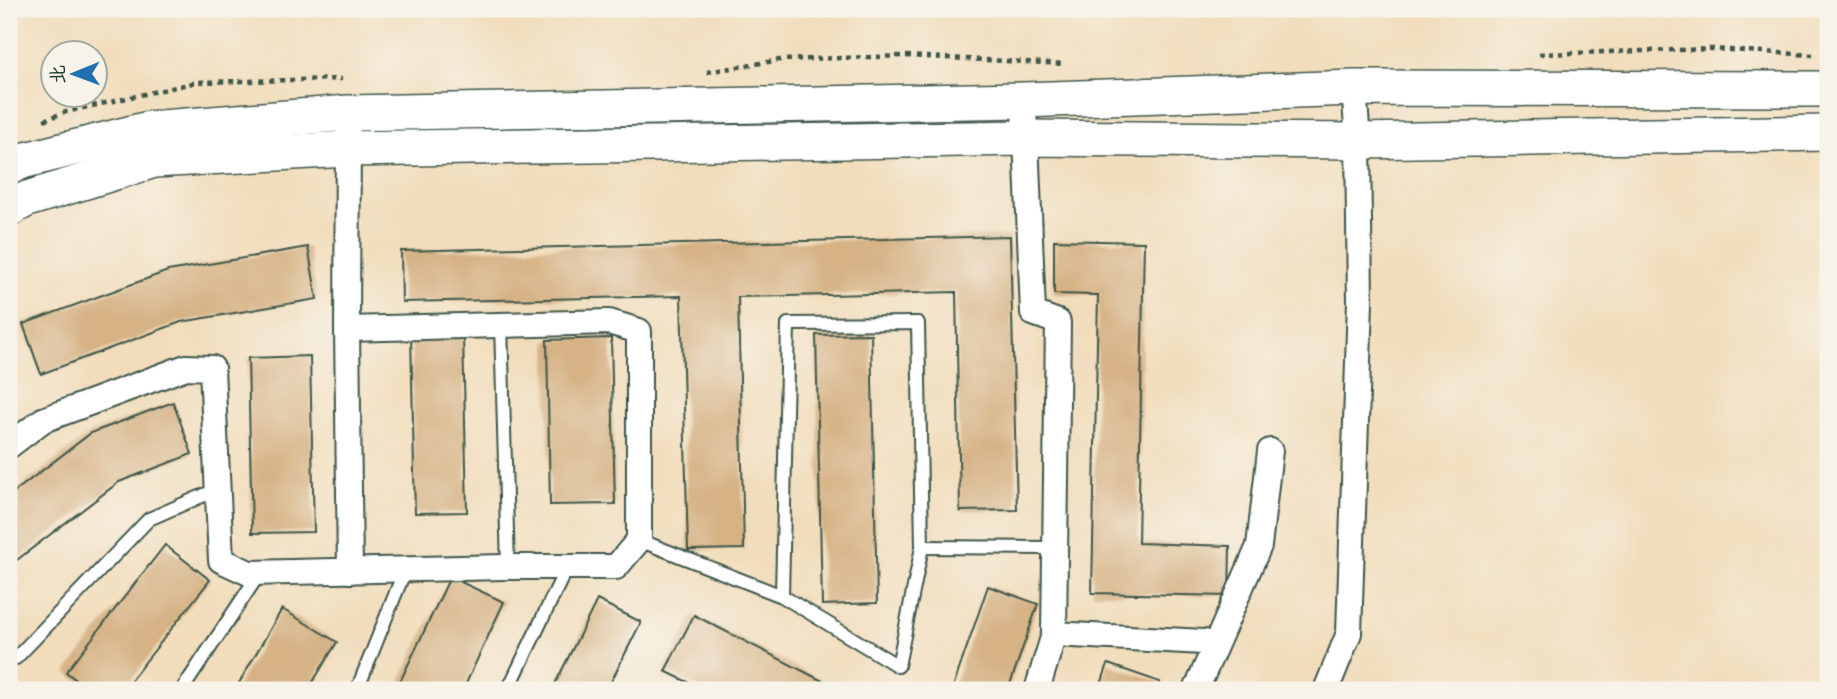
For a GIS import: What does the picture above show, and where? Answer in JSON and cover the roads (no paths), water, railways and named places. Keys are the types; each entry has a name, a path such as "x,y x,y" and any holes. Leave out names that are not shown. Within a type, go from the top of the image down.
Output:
{"main road":[{"path":"9,167 22,161 149,130 348,113 1023,100 1354,88 1828,89"},
{"path":"9,209 27,199 154,160 347,149 1026,138 1358,141 1828,134"}],"street":[{"path":"1326,690 1349,633 1360,301 1358,141 1354,88"},
{"path":"1023,100 1033,313 1058,322 1054,634 1037,690"},
{"path":"348,113 350,571"},
{"path":"9,446 43,420 186,367 212,368 221,560 249,573 616,567 639,540 639,331 609,321 347,328"},
{"path":"1196,690 1259,546 1270,451"},
{"path":"1054,634 1204,642 1215,645"}],"lane":[{"path":"639,540 782,596 898,666 922,547 918,323 788,324 782,596"},
{"path":"501,324 508,567"},
{"path":"16,658 149,519 218,489"},
{"path":"922,547 1055,548"},
{"path":"508,690 567,567"},
{"path":"357,690 405,570"},
{"path":"182,690 259,573"}]}
